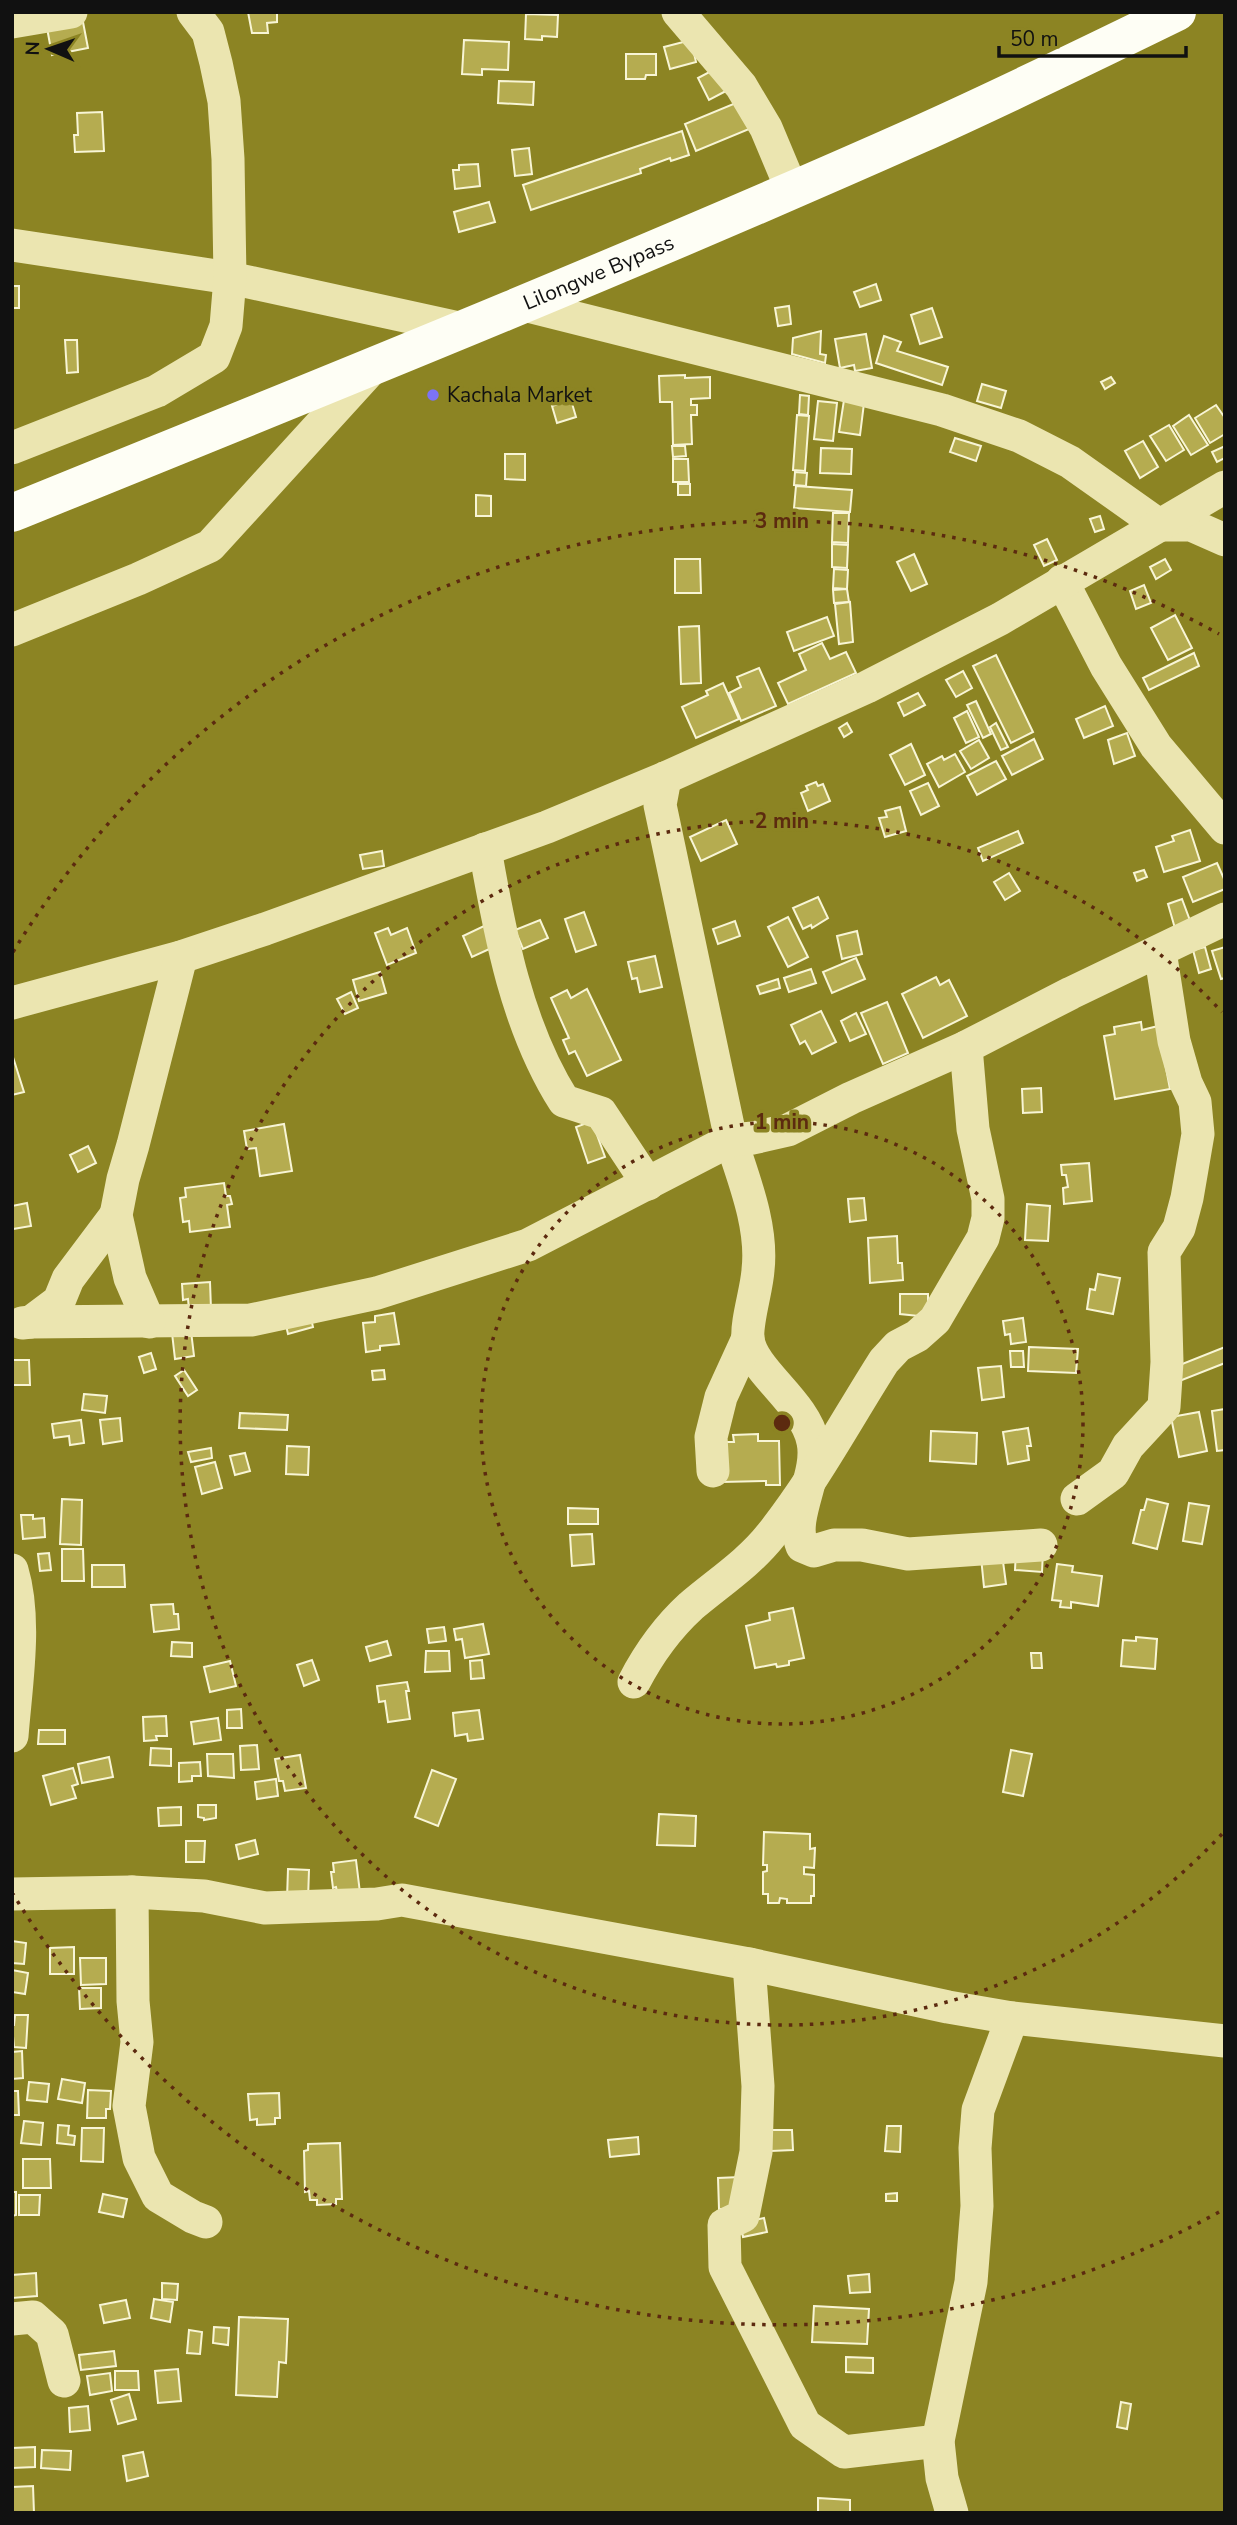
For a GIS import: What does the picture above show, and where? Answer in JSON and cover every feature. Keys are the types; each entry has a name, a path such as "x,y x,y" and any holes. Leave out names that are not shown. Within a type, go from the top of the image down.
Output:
{"main road":[{"name":"Lilongwe Bypass","path":"12,513 464,329 792,190 933,128 1177,12"}],"street":[{"path":"12,22 71,12"},
{"path":"12,448 157,391 214,357 226,326 230,278 228,159 224,102 208,32 193,12"},
{"path":"678,12 741,86 766,128 792,190"},
{"path":"12,245 230,278 464,329"},
{"path":"520,304 942,410 1019,436 1070,462 1159,525 1191,524 1225,540"},
{"path":"12,630 138,579 210,546 375,365"},
{"path":"12,1003 181,957 547,827 665,778 867,687 1000,620 1225,487"},
{"path":"1062,581 1106,666 1156,746 1225,828"},
{"path":"665,778 660,806 731,1140 748,1193 758,1246 759,1268 748,1338 721,1397 711,1437 713,1471"},
{"path":"485,849 506,954 517,993 547,1073 564,1101 601,1113 648,1184"},
{"path":"22,1323 251,1320 377,1293 528,1245 731,1140 788,1130 851,1098 966,1047 1225,919"},
{"path":"1077,1499 1113,1473 1128,1446 1164,1407 1167,1362 1164,1252 1179,1227 1198,1134 1195,1102 1186,1083 1174,1041 1160,951"},
{"path":"149,1322 130,1278 116,1215 122,1179 181,957"},
{"path":"634,1682 647,1657 690,1607 721,1583 769,1538 810,1481 884,1361 898,1346 917,1336 935,1320 983,1238 988,1218 988,1199 973,1129 966,1047"},
{"path":"22,1323 59,1301 68,1279 116,1215"},
{"path":"748,1338 754,1355 807,1421 814,1444 810,1481 797,1535 802,1546 814,1551 834,1545 862,1545 908,1554 1041,1545"},
{"path":"12,1570 17,1586 19,1651 12,1736"},
{"path":"12,1894 132,1892 204,1896 265,1908 377,1904 402,1900 749,1964 1012,2018 1225,2041"},
{"path":"132,1892 133,2001 137,2042 129,2106 139,2158 158,2196 206,2222"},
{"path":"749,1964 758,2087 756,2152 743,2216 724,2225 725,2267 805,2425 844,2452 938,2441"},
{"path":"952,2513 942,2478 938,2441 971,2283 977,2206 975,2148 978,2110 1012,2018"},
{"path":"12,2319 33,2317 52,2334 64,2381"}],"building":[{"path":"248,12 277,12 277,22 267,23 268,33 252,33"},
{"path":"526,14 558,15 557,37 525,39"},
{"path":"83,22 88,48 52,55 47,28"},
{"path":"464,40 509,42 508,70 482,69 482,75 462,74"},
{"path":"691,40 696,62 670,69 664,47"},
{"path":"626,54 656,54 656,75 646,75 645,79 626,79"},
{"path":"715,69 726,91 709,100 698,78"},
{"path":"499,81 534,82 533,105 498,103"},
{"path":"743,100 754,127 696,151 685,124"},
{"path":"102,112 104,151 75,152 74,135 78,135 77,113"},
{"path":"682,131 689,155 671,161 670,158 640,169 641,173 531,210 523,185"},
{"path":"529,148 532,174 515,176 512,150"},
{"path":"478,164 480,186 455,189 453,170 459,170 459,165"},
{"path":"489,202 495,222 459,232 454,212"},
{"path":"876,284 881,300 860,307 854,292"},
{"path":"12,286 19,286 19,308 12,308"},
{"path":"789,306 791,324 778,326 775,308"},
{"path":"932,308 942,337 920,344 911,315"},
{"path":"821,331 820,354 826,355 825,363 792,354 793,338"},
{"path":"866,334 872,368 855,371 854,365 840,368 835,339"},
{"path":"884,336 901,342 897,351 948,367 942,385 876,363"},
{"path":"65,340 77,340 78,372 67,373"},
{"path":"685,375 685,378 710,377 710,398 691,399 691,405 697,405 697,415 691,415 692,444 673,445 672,402 660,402 659,376"},
{"path":"1111,377 1115,383 1105,389 1101,382"},
{"path":"982,384 1006,391 1001,408 977,401"},
{"path":"800,395 809,396 808,415 799,414"},
{"path":"571,400 576,417 557,423 552,406"},
{"path":"844,400 864,403 860,435 839,432"},
{"path":"818,401 837,403 833,441 814,439"},
{"path":"1216,405 1225,418 1225,434 1210,443 1195,418"},
{"path":"797,415 809,416 805,471 793,470"},
{"path":"1189,415 1208,445 1191,455 1173,426"},
{"path":"1169,425 1184,450 1166,461 1150,436"},
{"path":"955,438 981,446 976,461 950,452"},
{"path":"1143,441 1158,467 1140,478 1125,451"},
{"path":"672,446 685,446 686,456 673,457"},
{"path":"1225,446 1225,458 1217,462 1212,452"},
{"path":"821,448 852,449 851,474 820,473"},
{"path":"505,454 525,454 525,480 505,479"},
{"path":"673,459 688,459 689,482 673,482"},
{"path":"795,472 807,473 806,486 794,485"},
{"path":"678,484 690,484 690,495 678,495"},
{"path":"796,486 852,490 850,512 794,508"},
{"path":"476,495 491,496 491,516 476,516"},
{"path":"833,513 849,513 848,543 832,542"},
{"path":"1100,516 1104,529 1095,532 1090,519"},
{"path":"1047,539 1057,560 1044,566 1034,545"},
{"path":"832,544 848,545 847,568 832,567"},
{"path":"914,554 927,584 911,591 897,562"},
{"path":"675,559 700,559 701,593 675,593"},
{"path":"1165,559 1171,570 1156,579 1150,567"},
{"path":"834,569 848,570 847,589 833,588"},
{"path":"1144,585 1151,603 1136,609 1130,591"},
{"path":"847,589 849,602 834,603 833,590"},
{"path":"850,602 853,642 839,644 835,604"},
{"path":"1175,615 1192,648 1168,660 1151,628"},
{"path":"827,617 834,636 794,651 787,632"},
{"path":"699,626 701,683 681,684 679,627"},
{"path":"822,643 830,659 846,652 856,673 788,704 778,683 806,670 799,654"},
{"path":"1194,653 1199,666 1149,690 1143,678"},
{"path":"996,655 1033,732 1011,743 973,666"},
{"path":"759,668 776,706 741,721 729,693 741,687 737,677"},
{"path":"963,671 972,688 956,697 946,680"},
{"path":"723,683 739,719 696,738 682,707 708,695 706,691"},
{"path":"918,693 925,705 904,716 898,703"},
{"path":"976,701 991,734 983,738 967,705"},
{"path":"1105,706 1113,726 1084,738 1076,719"},
{"path":"967,711 979,737 966,743 954,718"},
{"path":"847,723 852,732 844,737 839,728"},
{"path":"996,723 1008,747 1001,750 990,727"},
{"path":"1127,733 1135,756 1114,764 1108,740"},
{"path":"1034,739 1043,759 1012,775 1002,756"},
{"path":"979,740 989,758 971,769 960,751"},
{"path":"911,744 925,775 905,785 890,755"},
{"path":"955,754 965,772 939,787 927,764 942,756 944,760"},
{"path":"996,761 1006,779 977,795 967,776"},
{"path":"816,782 818,786 823,784 830,801 808,811 801,793 808,790 806,786"},
{"path":"928,783 939,806 921,815 910,791"},
{"path":"900,807 906,831 885,837 879,818 887,817 885,811"},
{"path":"726,820 737,844 701,861 690,837"},
{"path":"1190,830 1200,861 1164,872 1156,847 1174,841 1172,836"},
{"path":"1018,831 1023,843 983,861 978,848"},
{"path":"382,851 384,866 363,869 360,855"},
{"path":"1217,863 1225,881 1225,889 1193,902 1183,877"},
{"path":"1144,870 1147,877 1137,881 1134,873"},
{"path":"1009,873 1020,891 1005,900 994,882"},
{"path":"818,897 828,918 812,928 811,925 803,929 793,908"},
{"path":"1182,899 1192,926 1176,932 1168,904"},
{"path":"584,912 596,945 576,952 565,919"},
{"path":"788,917 808,957 788,967 768,927"},
{"path":"540,920 548,938 523,949 515,930"},
{"path":"735,921 740,936 718,944 713,929"},
{"path":"486,925 496,946 472,957 463,936"},
{"path":"388,928 391,935 407,928 416,953 387,965 375,933"},
{"path":"857,931 862,954 842,959 837,936"},
{"path":"1205,947 1211,969 1199,973 1193,950"},
{"path":"1225,947 1225,978 1221,979 1212,951"},
{"path":"655,956 662,987 640,992 637,978 632,979 628,962"},
{"path":"856,958 865,979 832,993 823,972"},
{"path":"811,969 816,983 789,992 784,978"},
{"path":"380,972 386,993 359,1001 353,980"},
{"path":"936,977 940,985 949,980 967,1016 923,1038 902,994"},
{"path":"778,979 780,988 760,994 757,986"},
{"path":"587,989 621,1060 587,1076 575,1051 569,1054 563,1040 569,1038 551,998 567,990 571,998"},
{"path":"351,992 358,1008 345,1014 337,999"},
{"path":"887,1002 908,1053 883,1064 861,1013"},
{"path":"821,1011 836,1042 812,1054 805,1041 800,1044 791,1025"},
{"path":"856,1013 866,1034 850,1041 841,1021"},
{"path":"1141,1022 1142,1030 1158,1026 1170,1089 1115,1099 1104,1036 1115,1034 1114,1027"},
{"path":"12,1054 24,1092 12,1095"},
{"path":"1041,1088 1042,1112 1023,1113 1022,1089"},
{"path":"592,1121 605,1157 588,1163 576,1127"},
{"path":"284,1124 292,1171 260,1176 256,1148 247,1149 244,1131"},
{"path":"88,1146 96,1163 78,1172 70,1155"},
{"path":"1089,1163 1092,1201 1064,1204 1063,1188 1068,1187 1061,1165"},
{"path":"224,1183 226,1196 230,1196 232,1204 227,1205 230,1227 190,1232 189,1221 183,1222 180,1198 186,1197 185,1188"},
{"path":"864,1198 866,1220 850,1222 848,1199"},
{"path":"27,1203 31,1226 13,1229 12,1206"},
{"path":"1027,1204 1050,1206 1048,1241 1025,1240"},
{"path":"897,1236 898,1263 902,1263 903,1280 870,1283 868,1238"},
{"path":"1098,1274 1120,1278 1113,1314 1087,1309 1090,1289 1095,1290"},
{"path":"210,1282 211,1309 189,1310 188,1299 183,1300 182,1284"},
{"path":"900,1294 928,1294 928,1317 900,1314"},
{"path":"394,1313 399,1344 380,1346 380,1350 366,1352 363,1323 375,1322 375,1316"},
{"path":"310,1314 313,1327 288,1334 285,1321"},
{"path":"1023,1318 1026,1342 1011,1344 1010,1334 1005,1335 1003,1321"},
{"path":"191,1331 194,1356 175,1359 172,1333"},
{"path":"1029,1347 1078,1349 1076,1373 1028,1371"},
{"path":"1225,1347 1225,1363 1177,1382 1172,1368"},
{"path":"1010,1351 1023,1351 1024,1367 1011,1367"},
{"path":"151,1353 156,1369 144,1373 139,1357"},
{"path":"12,1360 29,1360 30,1385 12,1385"},
{"path":"1001,1366 1004,1397 982,1400 978,1368"},
{"path":"184,1370 197,1390 188,1396 175,1376"},
{"path":"384,1370 385,1379 373,1380 372,1371"},
{"path":"84,1394 107,1396 105,1413 82,1410"},
{"path":"1225,1409 1225,1450 1217,1451 1212,1411"},
{"path":"1199,1412 1207,1451 1179,1457 1171,1417"},
{"path":"240,1413 288,1415 287,1430 239,1428"},
{"path":"120,1418 122,1441 103,1444 100,1420"},
{"path":"81,1420 84,1443 70,1445 69,1436 54,1438 52,1424"},
{"path":"1028,1428 1031,1446 1027,1446 1029,1460 1008,1464 1003,1432"},
{"path":"931,1431 977,1433 976,1464 930,1461"},
{"path":"758,1434 758,1441 779,1441 780,1485 766,1485 766,1481 722,1482 721,1442 734,1442 733,1435"},
{"path":"287,1446 309,1447 308,1475 286,1474"},
{"path":"211,1448 212,1458 191,1462 188,1452"},
{"path":"245,1453 250,1471 235,1475 230,1456"},
{"path":"215,1462 222,1488 202,1494 195,1467"},
{"path":"62,1499 82,1500 81,1545 60,1544"},
{"path":"1147,1499 1168,1504 1157,1549 1133,1543 1141,1510 1144,1510"},
{"path":"1189,1503 1209,1506 1202,1544 1183,1541"},
{"path":"568,1508 598,1509 598,1524 568,1524"},
{"path":"21,1515 33,1515 33,1519 44,1518 45,1537 23,1539"},
{"path":"592,1534 594,1564 572,1566 570,1535"},
{"path":"62,1549 83,1549 84,1581 62,1581"},
{"path":"1016,1550 1043,1552 1042,1572 1015,1570"},
{"path":"49,1553 51,1570 40,1571 38,1554"},
{"path":"1002,1554 1006,1584 984,1587 981,1557"},
{"path":"1057,1564 1073,1566 1072,1572 1102,1576 1098,1606 1071,1602 1071,1608 1060,1607 1061,1601 1052,1600"},
{"path":"92,1565 124,1565 125,1587 92,1587"},
{"path":"173,1604 174,1614 178,1614 179,1629 154,1632 151,1605"},
{"path":"793,1608 804,1658 789,1661 789,1665 777,1667 776,1664 755,1668 746,1626 770,1620 769,1613"},
{"path":"483,1624 489,1654 465,1658 462,1639 456,1640 454,1629"},
{"path":"444,1627 446,1641 429,1643 427,1629"},
{"path":"1136,1637 1157,1639 1155,1669 1121,1666 1123,1640 1136,1641"},
{"path":"387,1641 391,1655 370,1661 366,1647"},
{"path":"172,1642 192,1643 192,1657 171,1656"},
{"path":"426,1651 449,1651 450,1671 425,1672"},
{"path":"1031,1653 1041,1653 1042,1668 1032,1668"},
{"path":"312,1660 319,1680 304,1686 297,1665"},
{"path":"482,1660 484,1678 471,1679 470,1661"},
{"path":"230,1661 236,1686 210,1692 204,1667"},
{"path":"407,1682 410,1719 388,1722 385,1701 379,1702 377,1686"},
{"path":"241,1709 242,1728 227,1728 227,1710"},
{"path":"479,1710 483,1739 468,1741 467,1734 455,1736 453,1713"},
{"path":"166,1716 167,1736 156,1736 157,1740 144,1741 143,1717"},
{"path":"218,1718 221,1740 194,1744 191,1722"},
{"path":"39,1730 65,1730 65,1744 38,1744"},
{"path":"257,1745 259,1769 241,1770 240,1746"},
{"path":"151,1748 171,1749 171,1766 150,1765"},
{"path":"1011,1750 1032,1754 1023,1796 1003,1792"},
{"path":"207,1754 233,1754 234,1778 208,1776"},
{"path":"300,1755 306,1788 285,1791 283,1781 279,1781 275,1759"},
{"path":"109,1757 113,1777 82,1783 78,1764"},
{"path":"200,1762 201,1776 192,1776 192,1781 179,1782 179,1763"},
{"path":"73,1768 78,1784 72,1786 76,1798 51,1805 43,1776"},
{"path":"432,1770 456,1779 438,1826 415,1817"},
{"path":"276,1779 278,1796 257,1799 255,1782"},
{"path":"198,1805 216,1805 216,1818 204,1820 198,1817"},
{"path":"181,1807 181,1825 159,1826 158,1808"},
{"path":"659,1814 696,1816 695,1846 657,1845"},
{"path":"764,1832 810,1834 810,1849 815,1848 814,1868 804,1867 804,1874 814,1875 814,1896 811,1896 811,1903 787,1903 787,1899 780,1898 779,1903 768,1903 768,1894 763,1894 763,1872 767,1871 767,1865 763,1865"},
{"path":"255,1840 258,1854 239,1859 236,1845"},
{"path":"186,1841 205,1841 204,1862 186,1862"},
{"path":"356,1860 360,1893 338,1896 336,1887 333,1888 333,1863"},
{"path":"288,1869 309,1870 308,1900 287,1899"},
{"path":"12,1941 26,1943 24,1964 12,1963"},
{"path":"74,1947 74,1974 50,1974 50,1948"},
{"path":"80,1958 106,1958 106,1984 81,1985"},
{"path":"12,1970 28,1973 25,1994 12,1992"},
{"path":"79,1988 101,1988 101,2008 80,2009"},
{"path":"15,2015 28,2015 26,2048 14,2047 12,2025"},
{"path":"22,2051 23,2078 12,2079 12,2052"},
{"path":"62,2079 85,2083 82,2103 58,2099"},
{"path":"29,2082 49,2084 47,2102 27,2100"},
{"path":"88,2090 111,2091 110,2109 106,2109 106,2118 87,2118"},
{"path":"12,2091 18,2091 19,2115 12,2115"},
{"path":"279,2093 280,2118 275,2118 275,2124 257,2125 257,2119 250,2120 248,2094"},
{"path":"24,2121 43,2123 41,2145 21,2143"},
{"path":"58,2125 69,2126 68,2135 75,2136 74,2145 57,2143"},
{"path":"887,2126 901,2126 900,2152 885,2151"},
{"path":"82,2128 104,2128 103,2162 81,2161"},
{"path":"770,2130 792,2130 793,2150 771,2151"},
{"path":"638,2137 639,2154 610,2157 608,2140"},
{"path":"340,2143 342,2199 336,2199 336,2204 317,2205 317,2200 310,2200 309,2191 305,2192 304,2151 308,2150 308,2144"},
{"path":"23,2159 50,2159 51,2188 23,2188"},
{"path":"740,2177 741,2209 719,2209 718,2178"},
{"path":"12,2192 16,2192 16,2215 12,2216"},
{"path":"897,2193 897,2201 886,2201 886,2194"},
{"path":"103,2194 127,2199 123,2217 99,2212"},
{"path":"19,2195 40,2195 39,2215 19,2215"},
{"path":"764,2218 767,2232 743,2237 740,2223"},
{"path":"36,2273 37,2296 12,2298 12,2275"},
{"path":"869,2274 870,2292 850,2293 848,2276"},
{"path":"162,2283 178,2284 177,2300 162,2299"},
{"path":"154,2299 173,2302 170,2322 151,2318"},
{"path":"126,2300 130,2318 104,2323 100,2305"},
{"path":"814,2306 869,2309 867,2344 812,2342"},
{"path":"239,2317 288,2319 286,2363 279,2362 277,2397 236,2395"},
{"path":"214,2327 229,2328 228,2345 213,2343"},
{"path":"189,2330 202,2332 200,2354 187,2353"},
{"path":"114,2351 116,2366 81,2370 79,2355"},
{"path":"846,2357 873,2358 873,2373 846,2372"},
{"path":"178,2369 181,2401 158,2403 155,2371"},
{"path":"115,2371 138,2371 139,2390 115,2390"},
{"path":"110,2373 112,2391 90,2395 87,2376"},
{"path":"129,2394 136,2419 118,2424 111,2400"},
{"path":"1121,2402 1131,2404 1127,2429 1117,2427"},
{"path":"88,2406 90,2430 70,2432 69,2408"},
{"path":"35,2447 35,2467 12,2468 12,2448"},
{"path":"42,2450 71,2451 70,2470 41,2468"},
{"path":"143,2452 148,2476 127,2481 123,2456"},
{"path":"33,2486 34,2513 12,2513 12,2487"},
{"path":"818,2498 850,2500 850,2513 818,2513"}],"place":[{"name":"Kachala Market","path":"433,395"}]}
